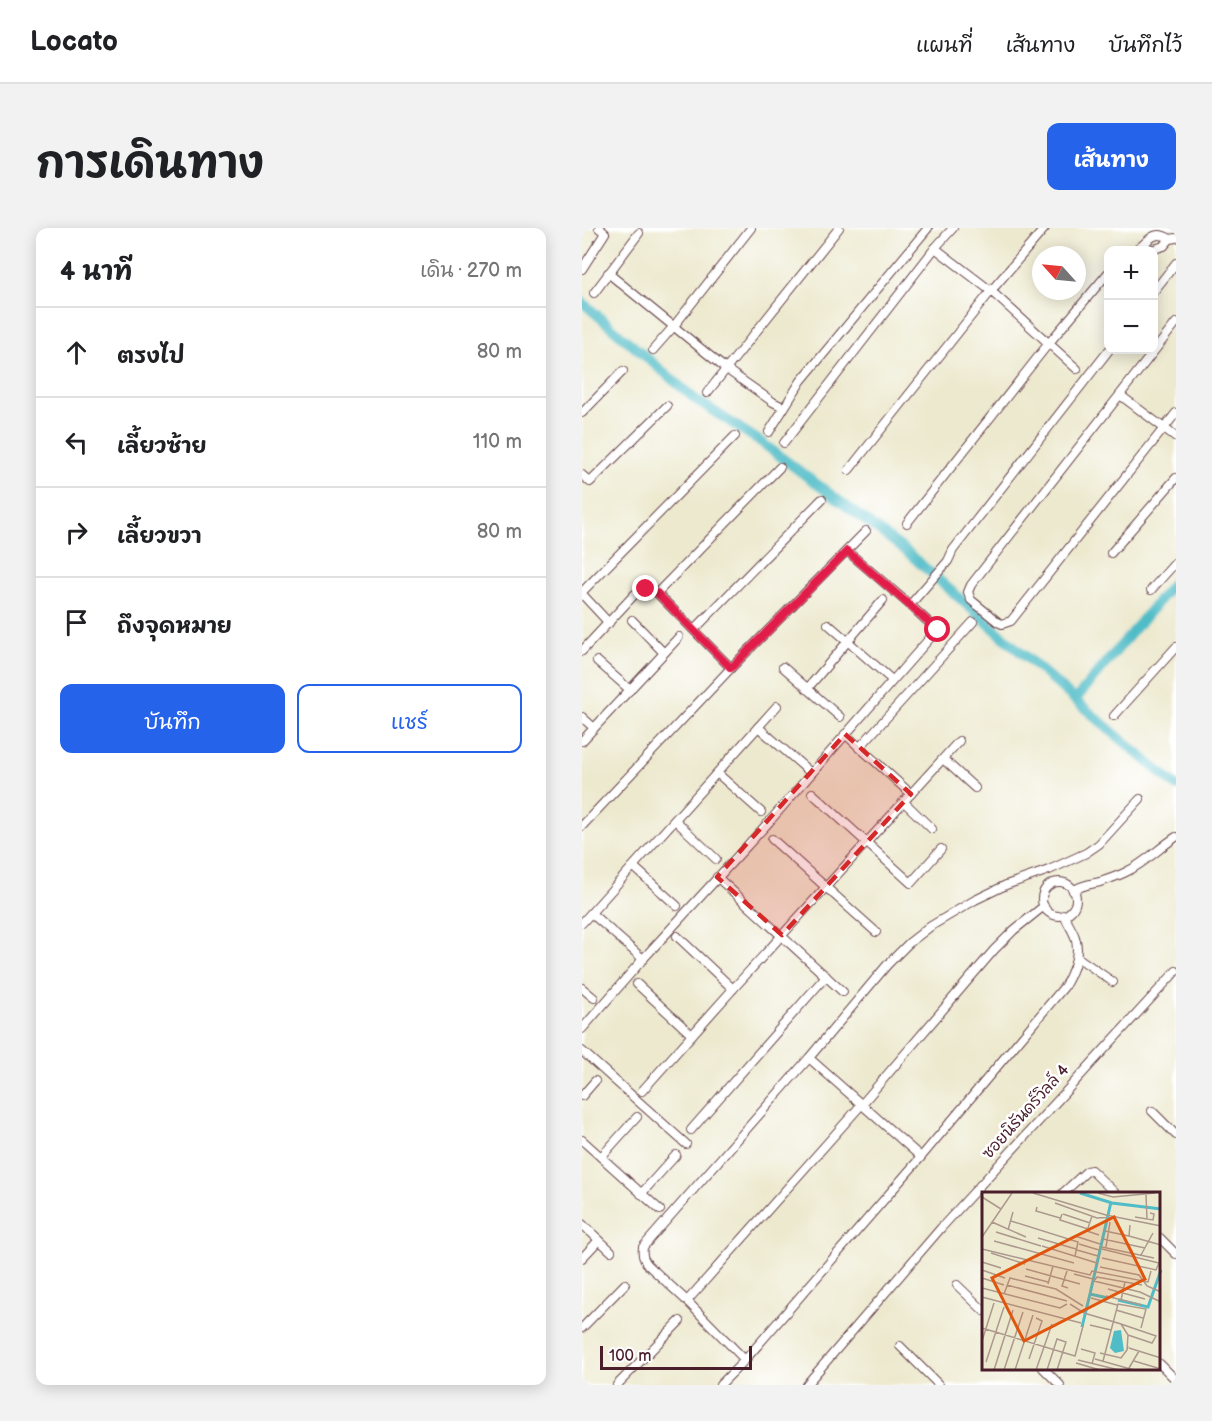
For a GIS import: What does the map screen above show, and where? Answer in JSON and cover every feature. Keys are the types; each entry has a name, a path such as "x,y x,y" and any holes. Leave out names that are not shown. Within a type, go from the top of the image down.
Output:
{"street":[{"path":"582,269 605,233 599,228"},
{"path":"653,350 751,228"},
{"path":"707,393 839,228"},
{"path":"769,432 783,407 808,372 928,228"},
{"path":"784,443 953,228"},
{"path":"849,470 991,291 1045,228"},
{"path":"594,293 639,233"},
{"path":"1141,246 1154,236 1173,239"},
{"path":"935,248 991,291 1077,369"},
{"path":"1158,286 1176,263"},
{"path":"608,273 726,369 783,407"},
{"path":"907,523 1049,343 1104,278"},
{"path":"1176,323 969,589 971,600 1002,624 1014,617 1176,413"},
{"path":"910,605 948,561 953,550 1106,354"},
{"path":"582,413 623,370"},
{"path":"1120,395 1176,437"},
{"path":"582,475 590,482 668,406"},
{"path":"609,623 582,593 735,436"},
{"path":"657,593 780,467"},
{"path":"1111,553 1176,478"},
{"path":"694,630 822,499"},
{"path":"582,826 731,668 866,531"},
{"path":"582,1029 938,630 847,551"},
{"path":"1151,590 1176,562"},
{"path":"582,651 635,594 646,589 657,593 731,668"},
{"path":"807,688 883,600"},
{"path":"632,620 664,653"},
{"path":"860,747 973,622"},
{"path":"828,624 892,680"},
{"path":"582,741 679,637"},
{"path":"1114,716 1176,647"},
{"path":"597,661 630,690"},
{"path":"783,667 840,717"},
{"path":"582,923 777,706"},
{"path":"582,717 594,728"},
{"path":"758,727 811,773"},
{"path":"845,734 911,794"},
{"path":"642,1091 733,988 960,741"},
{"path":"943,759 975,788"},
{"path":"717,773 761,813"},
{"path":"812,793 911,883 941,849"},
{"path":"745,1360 644,1260 642,1254 644,1247 887,965 909,943 931,926 975,900 1006,885 1079,857 1093,848 1140,799"},
{"path":"904,802 932,829"},
{"path":"675,820 716,859"},
{"path":"1073,891 1135,867 1162,845 1176,837"},
{"path":"772,839 876,932"},
{"path":"634,867 677,906"},
{"path":"1049,870 1051,885"},
{"path":"717,877 843,992"},
{"path":"1061,882 1070,886 1075,895 1072,909 1064,915 1054,915 1044,906 1042,896 1051,885 1061,882"},
{"path":"687,1301 862,1104 994,950 1014,930 1044,906"},
{"path":"591,913 643,960"},
{"path":"720,1385 745,1360 921,1157 1057,996 1069,978 1077,957 1076,938 1064,915"},
{"path":"677,936 733,988"},
{"path":"1077,957 1113,982"},
{"name":"ซอยนิรันดร์วิลล์ 4","path":"806,1385 941,1228 1176,971"},
{"path":"691,1130 826,976"},
{"path":"637,984 692,1035"},
{"path":"582,988 594,998"},
{"path":"582,1051 686,1144"},
{"path":"809,1058 921,1157"},
{"path":"582,1096 595,1081"},
{"path":"1152,1111 1176,1135"},
{"path":"600,1157 637,1117"},
{"path":"582,1140 660,1210"},
{"path":"641,1194 676,1155"},
{"path":"1064,1192 1090,1170 1114,1192"},
{"path":"582,1224 611,1251"},
{"path":"1161,1239 1176,1254"},
{"path":"582,1258 599,1240"},
{"path":"582,1328 625,1284"},
{"path":"957,1285 982,1309"},
{"path":"617,1385 680,1321"},
{"path":"900,1346 939,1385"},
{"path":"1161,1365 1176,1380"},
{"path":"1045,1370 1060,1385"}],"highlighted area":[{"path":"845,734 911,794 782,935 717,877"}],"waterway":[{"path":"582,302 695,399 761,442 906,551 1075,700"},
{"path":"1176,580 1075,700 1176,786"}],"route":[{"path":"646,589 657,593 731,668 847,551 938,630"}]}
